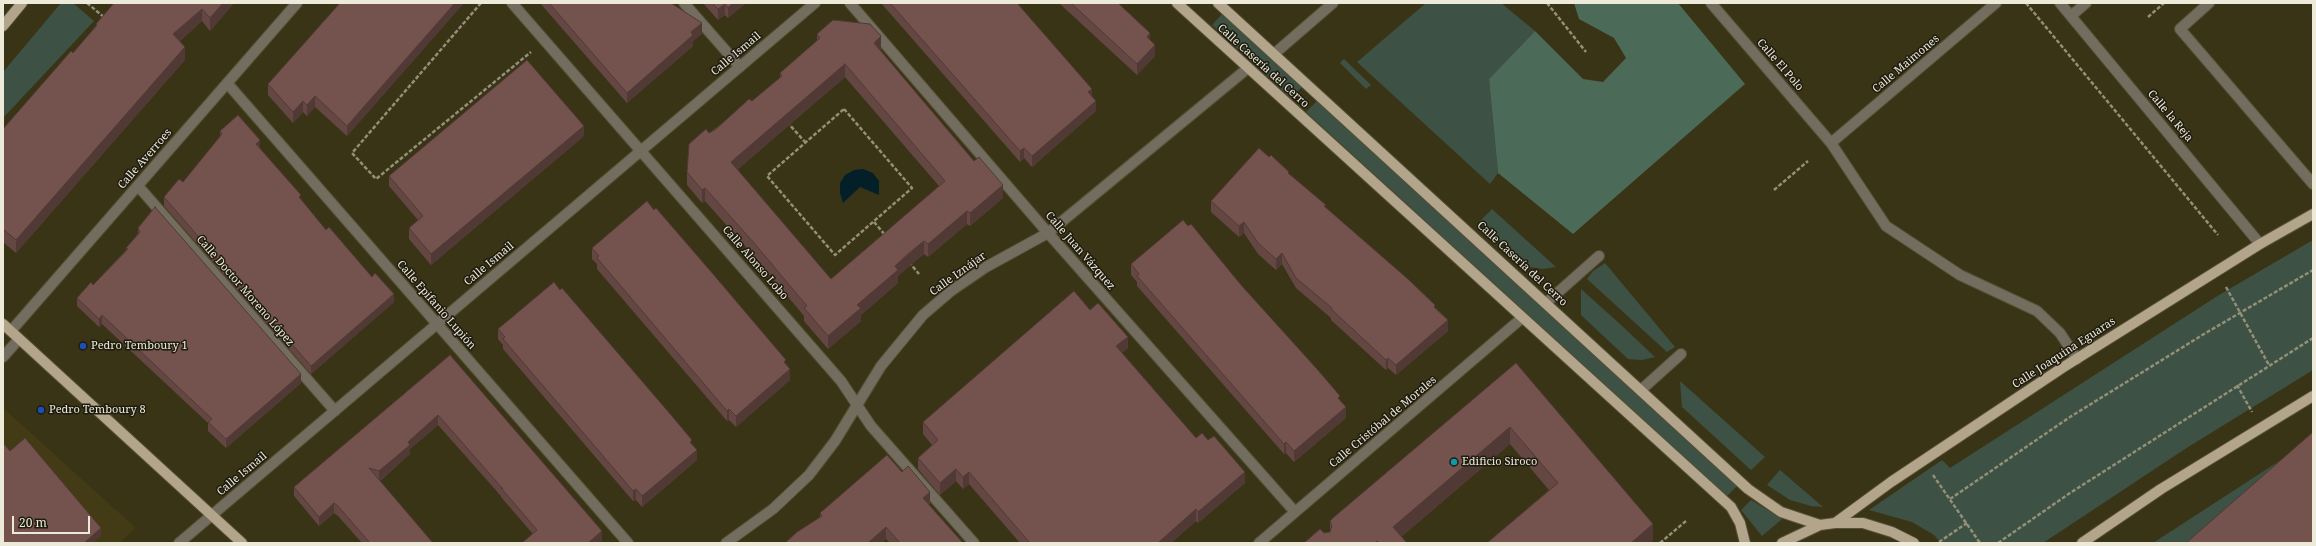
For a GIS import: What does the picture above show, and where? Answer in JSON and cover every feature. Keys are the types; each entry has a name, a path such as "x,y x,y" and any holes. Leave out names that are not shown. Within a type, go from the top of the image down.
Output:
{"main road":[{"path":"3,26 22,3"},
{"name":"Calle Casería del Cerro","path":"1177,3 1731,507 1740,523 1745,543"},
{"name":"Calle Casería del Cerro","path":"1218,3 1546,302 1748,489 1781,512 1820,525"},
{"name":"Calle Joaquina Eguaras","path":"1835,523 1891,482 2077,359 2260,244 2313,214"},
{"path":"3,324 242,543"},
{"path":"2082,543 2167,485 2313,396"},
{"path":"1782,543 1820,525 1835,523 1863,523 1892,532 1914,543"}],"street":[{"name":"Calle Averroes","path":"11,331 297,3"},
{"name":"Calle Alonso Lobo","path":"512,3 841,381 872,426 974,543"},
{"path":"684,3 740,67"},
{"name":"Calle Ismail","path":"179,543 815,3"},
{"name":"Calle Juan Vázquez","path":"850,3 1048,233 1295,512"},
{"path":"1274,54 1333,3"},
{"name":"Calle El Polo","path":"1711,3 1831,143 1886,226 1960,275 2037,311 2060,333 2077,359"},
{"name":"Calle Maimones","path":"1831,143 1996,3"},
{"name":"Calle la Reja","path":"2060,3 2260,244"},
{"path":"2071,16 2086,3"},
{"path":"2209,3 2180,29 2313,184"},
{"name":"Calle Iznájar","path":"726,543 773,509 809,475 835,441 881,366 923,315 951,291 986,267 1048,233 1248,68"},
{"name":"Calle Epifanio Lupión","path":"227,83 628,543"},
{"name":"Calle Doctor Moreno López","path":"138,186 335,411"},
{"path":"1546,302 1599,256"},
{"name":"Calle Cristóbal de Morales","path":"1259,543 1522,318"},
{"path":"3,357 19,339"},
{"path":"1641,390 1682,354"}],"path":[{"path":"87,3 106,18"},
{"path":"481,3 352,153 376,179 532,51"},
{"path":"1547,3 1586,52"},
{"path":"2026,3 2218,235"},
{"path":"2148,17 2164,3"},
{"path":"101,24 110,13"},
{"path":"844,109 912,188 874,222 835,255 767,176 844,109"},
{"path":"786,121 806,143"},
{"path":"1774,190 1808,162"},
{"path":"874,222 889,239"},
{"path":"904,256 919,274"},
{"path":"1950,499 2070,418 2240,313 2313,270"},
{"path":"2223,283 2269,365"},
{"path":"1998,543 2076,489 2313,338"},
{"path":"2237,385 2255,418"},
{"path":"1930,470 1980,543"},
{"path":"1660,543 1686,520"},
{"path":"1939,542 1967,523"}],"shaded area":[{"path":"3,408 136,528 119,543 3,543"}],"green space":[{"path":"61,3 73,3 94,21 3,118 3,72"},
{"path":"1426,3 1501,3 1535,31 1489,79 1498,173 1490,184 1357,62"},
{"path":"1574,3 1678,3 1745,84 1573,234 1498,173 1489,79 1535,31 1583,79 1603,82 1626,58 1614,38 1579,19"},
{"path":"1222,14 1302,87 1291,98 1212,25"},
{"path":"1344,59 1371,85 1366,89 1340,63"},
{"path":"1317,101 1737,486 1727,496 1306,112"},
{"path":"1492,209 1556,267 1543,269 1530,267 1479,222"},
{"path":"2313,240 2313,370 2185,449 2043,543 1941,543 1934,535 1912,522 1869,510 1942,460 1950,468 2219,295"},
{"path":"1605,263 1675,347 1667,352 1587,279 1593,271"},
{"path":"1581,289 1655,357 1642,360 1628,359 1581,315"},
{"path":"1680,381 1765,457 1751,470 1682,407"},
{"path":"2287,456 2201,543 2153,543"},
{"path":"1780,470 1823,507 1811,506 1790,500 1767,485"},
{"path":"1751,500 1782,519 1762,536 1741,510"}],"water":[{"path":"863,169 873,173 879,181 879,195 860,187 843,203 840,193 840,183 845,175 854,170"}],"building":[{"path":"114,3 223,3 210,18 202,9 173,34 185,47 16,240 3,229 3,129 71,51 73,53"},
{"path":"340,3 455,3 347,126 315,96 307,105 303,101 293,112 268,84"},
{"path":"549,3 671,3 702,23 691,32 693,35 627,93"},
{"path":"712,3 733,3 728,8 725,4 718,9"},
{"path":"890,3 1017,3 1092,89 1088,92 1096,101 1032,156 1024,148 1020,151"},
{"path":"1071,3 1118,3 1150,33 1147,37 1155,45 1137,64"},
{"path":"833,20 870,24 881,36 874,43 974,161 979,157 1003,185 970,213 967,211 928,244 924,241 909,253 895,266 898,270 857,305 861,308 828,336 804,308 807,306 754,243 705,188 702,190 687,172 689,144 706,129 709,133 716,129 749,99 752,101 782,76 780,73 820,38 817,34","holes":["845,64 945,181 831,279 731,162"]},
{"path":"527,60 584,126 431,254 409,228 423,216 389,176"},
{"path":"238,115 260,140 256,144 301,195 299,197 326,230 329,227 372,277 375,273 394,294 311,366 164,197 179,179 183,182 222,134 220,131"},
{"path":"1259,148 1269,157 1271,155 1289,172 1288,173 1326,205 1324,206 1409,280 1448,320 1396,365 1388,358 1386,360 1331,309 1332,308 1296,278 1282,253 1276,259 1258,243 1244,222 1239,226 1211,201"},
{"path":"647,201 654,210 656,208 713,274 786,360 784,362 790,369 736,416 729,409 727,411 597,258 599,256 592,248"},
{"path":"155,207 301,374 226,439 208,422 212,419 102,315 99,319 77,298 91,282 93,285 128,249 126,248 140,232 138,228"},
{"path":"1183,220 1188,226 1191,224 1241,285 1340,396 1338,398 1346,407 1294,451 1286,442 1284,444 1137,276 1139,274 1131,264"},
{"path":"554,282 560,290 562,288 671,415 692,440 690,442 697,450 642,496 636,489 633,491 503,339 505,337 498,329"},
{"path":"1074,291 1090,310 1098,303 1128,337 1116,346 1196,438 1202,433 1208,440 1214,436 1245,472 1198,512 1196,509 1158,543 1030,543 969,472 963,477 956,469 940,483 918,458 938,440 923,422"},
{"path":"450,355 602,531 588,543 522,543 537,530 438,415 408,442 410,445 379,471 369,468 433,543 370,543 334,503 319,517 294,487"},
{"name":"Edificio Siroco","path":"1516,363 1653,524 1631,543 1487,543 1558,483 1510,427 1393,527 1407,543 1379,543 1377,541 1375,543 1304,543 1320,529 1324,533 1330,532 1332,526 1330,521 1334,517"},
{"path":"2313,432 2313,543 2186,543"},
{"path":"25,438 101,528 84,543 3,543 3,443 10,451"},
{"path":"887,455 902,472 908,466 930,492 923,498 963,543 900,543 886,527 868,543 785,543 797,532 822,516 820,513"}],"place":[{"name":"Pedro Temboury 1","path":"83,346"},
{"name":"Pedro Temboury 8","path":"41,410"},
{"name":"Edificio Siroco","path":"1454,462"}]}
